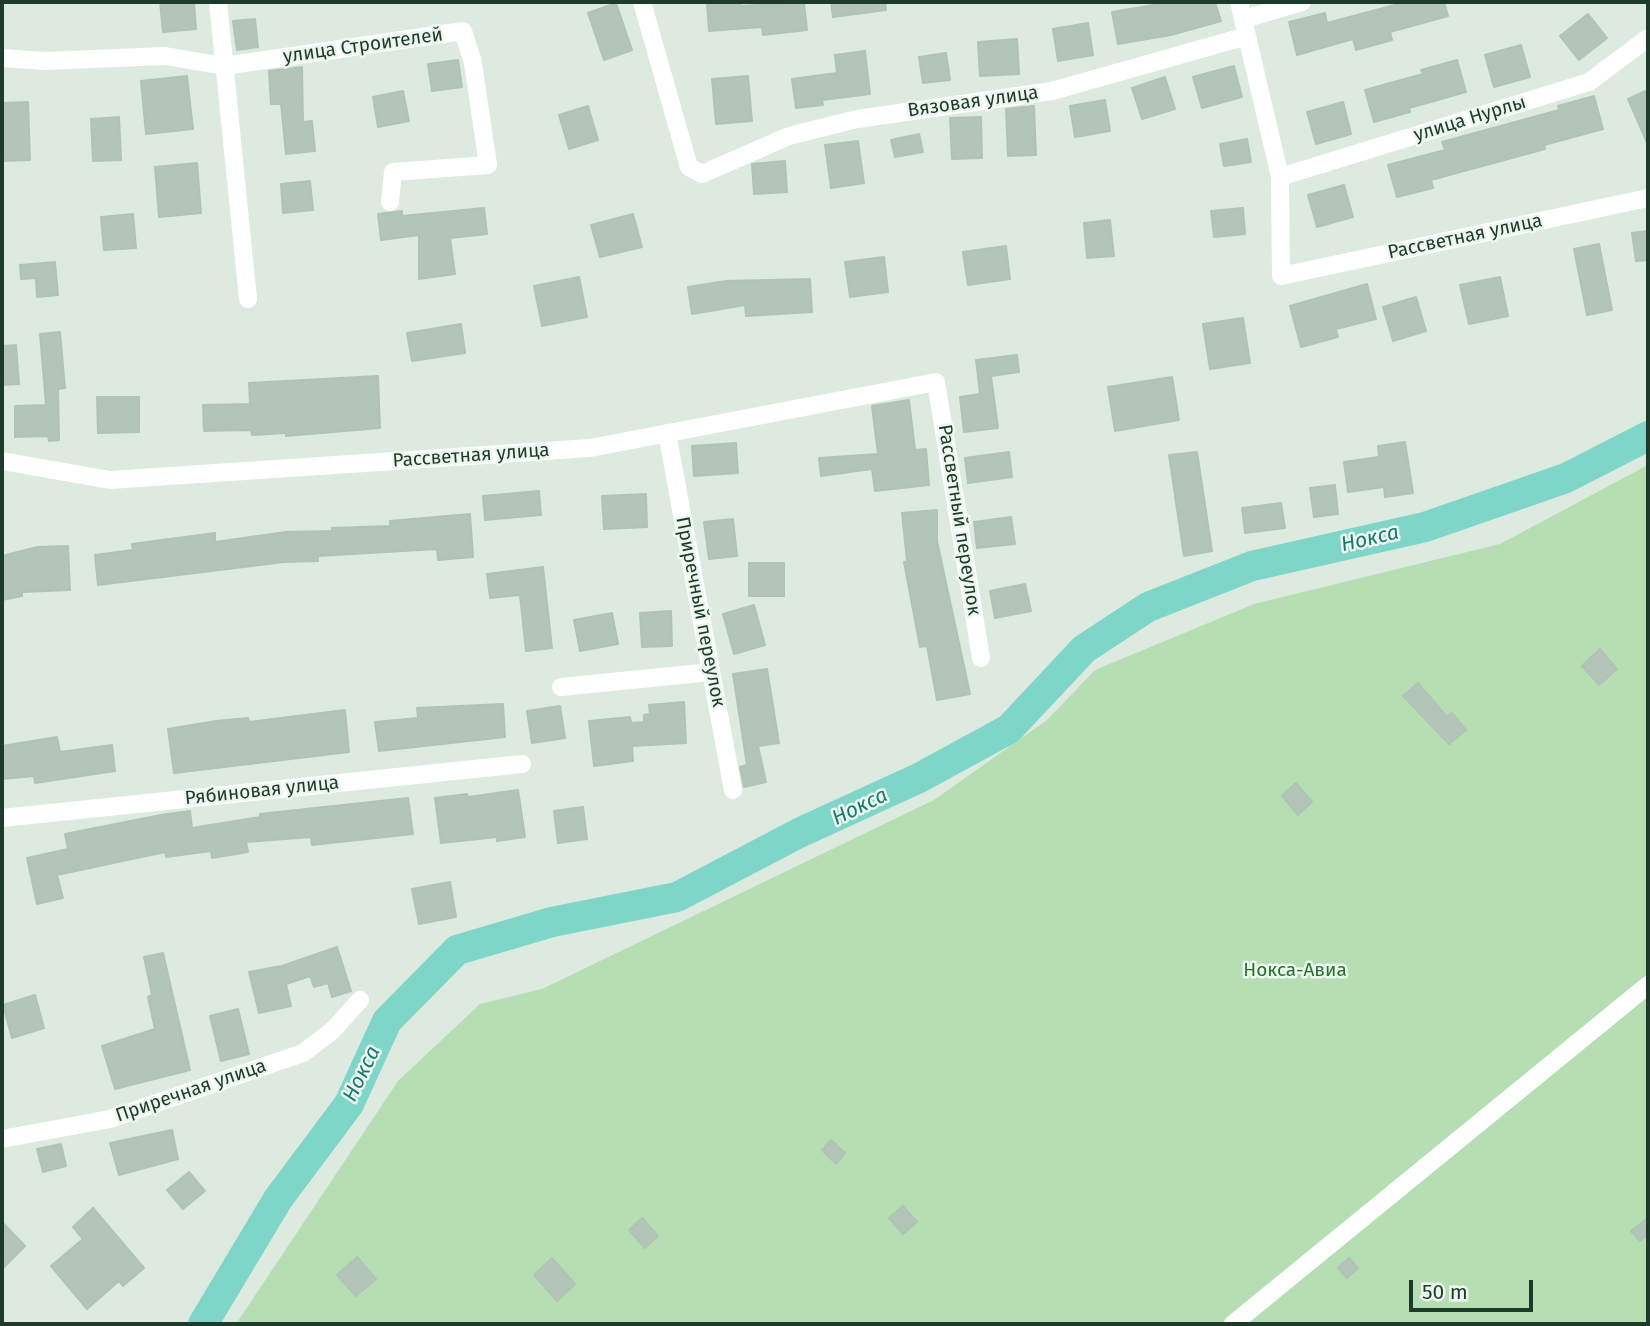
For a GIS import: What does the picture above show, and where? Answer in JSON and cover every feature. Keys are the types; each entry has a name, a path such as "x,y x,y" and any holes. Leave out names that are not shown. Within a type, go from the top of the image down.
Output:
{"street":[{"path":"218,2 248,299"},
{"name":"Вязовая улица","path":"642,2 689,167 702,174 789,135 857,119 1052,91 1243,19 1302,2"},
{"path":"1243,19 1280,177"},
{"name":"улица Строителей","path":"2,58 45,61 165,55 224,66 463,31 474,63 488,165 393,172 390,202"},
{"name":"улица Нурлы","path":"1280,177 1589,82 1648,38"},
{"name":"Рассветная улица","path":"1280,177 1281,276 1648,198"},
{"name":"Рассветная улица","path":"2,461 110,480 590,448 936,382"},
{"name":"Рассветный переулок","path":"936,382 981,658"},
{"name":"Приречный переулок","path":"667,433 733,790"},
{"path":"561,687 711,672"},
{"name":"Рябиновая улица","path":"2,818 522,764"},
{"path":"1233,1324 1648,985"},
{"name":"Приречная улица","path":"2,1139 110,1119 303,1053 332,1031 360,1000"}],"green space":[{"name":"Нокса-Авиа","path":"1648,465 1648,1324 236,1324 398,1081 480,1004 542,989 934,800 1047,720 1095,670 1254,604 1500,544"}],"building":[{"path":"160,2 194,2 196,29 163,32"},
{"path":"707,2 741,2 741,6 804,2 807,30 763,35 762,27 709,31"},
{"path":"831,2 885,2 886,10 833,17"},
{"path":"1159,2 1215,2 1221,21 1171,35 1118,44 1112,12 1160,4"},
{"path":"1406,2 1444,2 1448,16 1390,32 1392,40 1356,50 1353,39 1297,55 1289,22 1325,13 1327,23"},
{"path":"616,3 632,50 604,60 588,13"},
{"path":"1588,14 1607,38 1579,60 1560,36"},
{"path":"255,19 258,47 237,50 233,21"},
{"path":"1088,23 1093,55 1058,61 1053,29"},
{"path":"1017,39 1019,74 980,76 978,42"},
{"path":"1521,45 1530,77 1494,87 1485,55"},
{"path":"865,51 870,94 822,100 823,105 796,108 792,79 837,73 835,55"},
{"path":"946,53 950,80 923,83 919,57"},
{"path":"458,60 462,87 432,91 428,64"},
{"path":"1457,60 1466,92 1409,108 1410,112 1374,122 1365,90 1423,74 1421,70"},
{"path":"1234,66 1242,97 1202,108 1193,77"},
{"path":"302,67 303,122 312,121 315,151 286,154 281,104 271,104 269,71"},
{"path":"187,76 193,129 146,134 141,81"},
{"path":"748,76 752,121 716,124 712,79"},
{"path":"1165,77 1175,109 1142,119 1132,88"},
{"path":"1648,90 1648,145 1628,99"},
{"path":"403,91 409,121 378,127 373,97"},
{"path":"1594,96 1603,129 1544,145 1545,149 1431,180 1433,188 1397,197 1388,165 1445,150 1442,142 1559,110 1558,106"},
{"path":"1105,100 1110,131 1075,137 1070,106"},
{"path":"28,102 30,160 2,161 2,103"},
{"path":"1343,102 1351,134 1316,144 1307,112"},
{"path":"588,106 598,140 569,149 559,115"},
{"path":"1034,106 1036,155 1008,156 1006,109"},
{"path":"119,117 121,160 93,161 91,119"},
{"path":"981,117 982,158 952,159 950,118"},
{"path":"919,134 923,152 895,157 891,140"},
{"path":"1247,139 1251,162 1224,166 1220,144"},
{"path":"858,141 864,183 831,188 825,145"},
{"path":"785,161 787,192 754,194 752,164"},
{"path":"197,163 201,213 159,217 155,167"},
{"path":"310,181 313,210 283,213 281,184"},
{"path":"1344,185 1353,217 1317,227 1308,195"},
{"path":"484,208 487,234 450,238 455,274 419,279 419,235 381,240 378,214 402,211 402,216"},
{"path":"1243,208 1245,234 1214,237 1211,211"},
{"path":"133,214 136,248 104,250 101,217"},
{"path":"633,214 642,247 600,257 591,225"},
{"path":"1110,220 1114,256 1087,258 1084,223"},
{"path":"1648,231 1648,260 1636,261 1632,233"},
{"path":"1599,244 1612,310 1587,315 1574,249"},
{"path":"1006,246 1010,279 968,285 963,252"},
{"path":"884,257 888,292 850,297 845,262"},
{"path":"55,262 58,295 37,297 36,278 21,279 20,265"},
{"path":"579,277 587,317 542,326 534,286"},
{"path":"1500,277 1508,316 1469,324 1460,285"},
{"path":"810,279 812,312 746,316 745,305 692,314 688,287 726,281"},
{"path":"1367,284 1376,319 1336,329 1338,337 1301,347 1290,306"},
{"path":"1416,297 1426,331 1393,341 1383,307"},
{"path":"1243,318 1250,363 1210,369 1203,324"},
{"path":"461,324 465,353 412,361 407,333"},
{"path":"60,332 65,388 58,389 59,440 49,441 48,436 15,437 15,406 46,405 40,334"},
{"path":"16,345 19,384 2,385 2,346"},
{"path":"1017,355 1019,372 991,376 998,428 964,432 960,397 980,394 976,360"},
{"path":"378,376 380,428 286,436 286,433 252,435 251,430 204,431 203,405 250,404 249,383"},
{"path":"1172,377 1179,420 1115,431 1108,387"},
{"path":"97,397 139,397 139,432 98,433"},
{"path":"909,400 915,450 926,449 929,485 875,491 872,469 821,476 819,458 878,454 872,406"},
{"path":"1405,442 1413,493 1385,497 1384,487 1348,492 1344,462 1379,457 1378,446"},
{"path":"736,443 738,473 694,476 692,446"},
{"path":"1009,452 1012,477 968,483 965,458"},
{"path":"1197,452 1212,551 1184,556 1169,455"},
{"path":"1335,485 1338,514 1314,517 1310,488"},
{"path":"539,491 541,515 485,520 483,496"},
{"path":"646,494 647,527 604,529 602,496"},
{"path":"1281,503 1285,528 1245,533 1242,508"},
{"path":"937,510 937,541 970,694 937,700 927,646 920,647 904,562 907,561 902,513"},
{"path":"470,514 473,557 438,560 437,549 318,556 318,561 284,562 98,585 95,555 133,550 132,544 215,533 215,542 286,532 390,526 390,521"},
{"path":"1011,517 1015,544 977,548 974,522"},
{"path":"733,519 737,556 709,559 704,522"},
{"path":"68,546 70,590 22,592 22,596 2,600 2,556 37,547"},
{"path":"749,563 784,563 784,596 749,596"},
{"path":"543,567 552,648 526,651 520,595 490,598 487,574"},
{"path":"1025,584 1031,611 995,618 990,591"},
{"path":"754,605 765,645 734,654 723,614"},
{"path":"671,611 672,646 642,647 640,613"},
{"path":"612,613 618,644 580,651 574,620"},
{"path":"1600,649 1617,669 1599,685 1582,666"},
{"path":"767,669 779,743 758,746 766,782 744,787 740,767 747,765 733,674"},
{"path":"1418,683 1447,717 1452,713 1466,730 1449,744 1403,696"},
{"path":"684,702 686,743 632,746 633,761 594,766 589,721 630,717 631,723 644,722 644,715 650,714 649,705"},
{"path":"503,704 505,737 379,751 375,722 418,718 417,708"},
{"path":"560,706 565,738 532,743 527,711"},
{"path":"345,710 349,752 174,773 168,729 216,721 248,718 249,722"},
{"path":"57,737 60,752 112,745 115,771 35,783 34,776 2,779 2,746"},
{"path":"1296,783 1312,802 1298,815 1282,796"},
{"path":"518,790 525,837 441,843 435,798 467,794 468,797"},
{"path":"408,798 413,834 312,845 311,837 246,842 248,852 212,858 211,851 166,857 165,852 57,875 63,898 37,904 27,858 68,849 65,834 190,811 192,828 260,817 260,814"},
{"path":"583,807 587,839 558,843 554,811"},
{"path":"450,882 456,917 419,924 412,889"},
{"path":"337,947 351,991 332,997 328,983 314,987 310,976 286,984 291,1006 259,1013 249,972 282,966"},
{"path":"163,953 190,1070 115,1089 102,1046 155,1029 148,997 152,995 144,957"},
{"path":"35,995 44,1028 12,1038 3,1005"},
{"path":"238,1009 249,1054 221,1061 210,1016"},
{"path":"172,1130 178,1159 119,1175 110,1143"},
{"path":"831,1140 845,1153 836,1164 822,1150"},
{"path":"61,1144 66,1166 43,1172 37,1149"},
{"path":"189,1172 205,1191 183,1209 167,1190"},
{"path":"903,1206 917,1222 903,1234 889,1218"},
{"path":"93,1208 144,1268 123,1286 119,1281 87,1309 51,1266 83,1239 73,1227"},
{"path":"642,1218 658,1236 645,1248 629,1230"},
{"path":"1648,1218 1648,1234 1640,1241 1631,1231"},
{"path":"2,1222 25,1246 2,1269"},
{"path":"357,1257 376,1279 356,1296 337,1275"},
{"path":"552,1258 575,1284 557,1301 534,1275"},
{"path":"1349,1258 1358,1268 1347,1278 1338,1268"}],"waterway":[{"name":"Нокса","path":"203,1324 278,1199 349,1104 387,1021 457,950 552,922 677,897 799,833 919,778 1009,729 1084,649 1148,607 1252,566 1425,527 1566,478 1648,436"}]}
